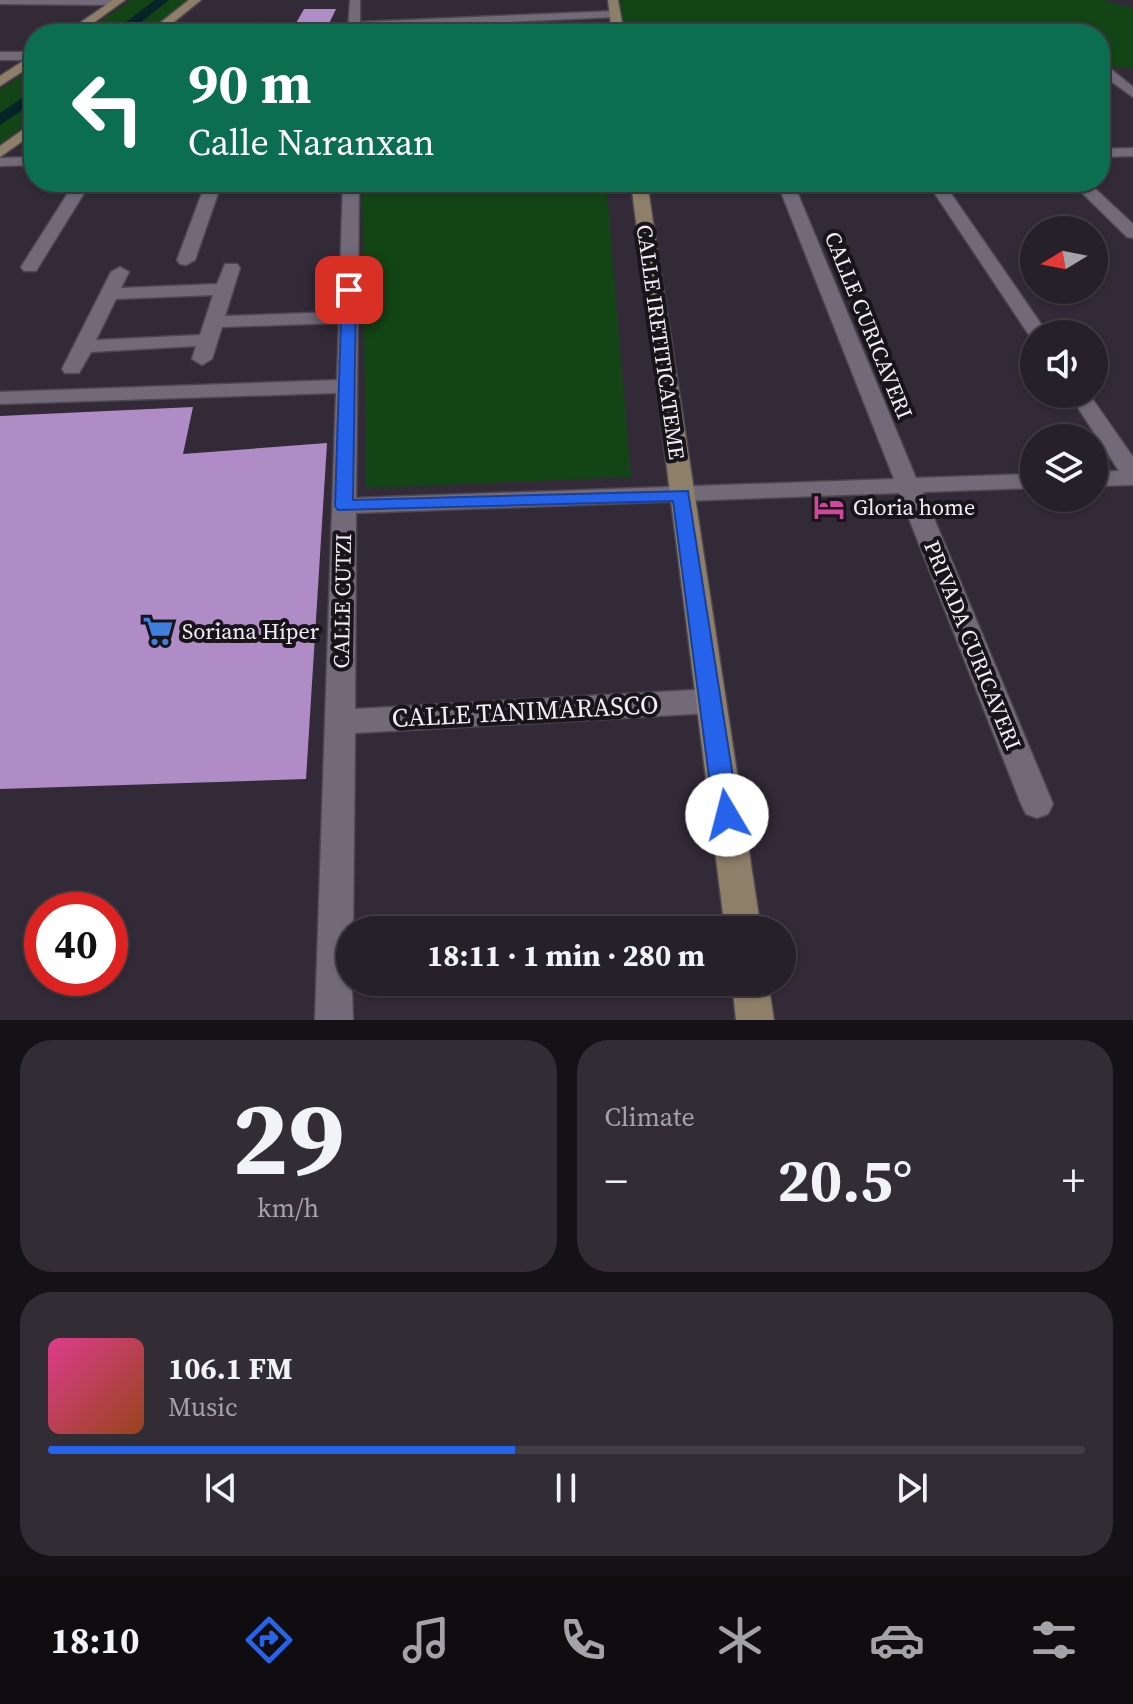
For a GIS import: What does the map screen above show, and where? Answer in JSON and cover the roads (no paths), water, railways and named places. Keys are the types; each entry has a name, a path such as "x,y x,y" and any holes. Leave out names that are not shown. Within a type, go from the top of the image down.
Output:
{"street":[{"path":"165,24 196,0"},
{"path":"354,24 355,0"},
{"path":"613,0 616,24"},
{"path":"0,1 118,1"},
{"path":"85,24 118,1"},
{"path":"390,24 439,16 493,19 522,14 615,14"},
{"path":"493,19 493,24"},
{"path":"0,56 24,57"},
{"path":"0,82 24,64"},
{"path":"1110,77 1133,93"},
{"path":"0,153 24,134"},
{"path":"1110,153 1133,152"},
{"path":"0,162 24,161"},
{"path":"30,267 77,192"},
{"path":"186,260 210,192"},
{"name":"CALLE CUTZI","path":"342,916 340,722 351,192"},
{"name":"CALLE IRETITICATEME","path":"640,192 741,916"},
{"name":"CALLE CURICAVERI","path":"789,192 908,486"},
{"path":"942,192 1029,320"},
{"path":"1090,192 1133,233"},
{"path":"208,341 231,268"},
{"path":"72,369 120,272"},
{"path":"110,294 224,289"},
{"path":"84,346 208,341 348,317"},
{"path":"0,398 347,386"},
{"path":"1088,408 1133,476 1108,478"},
{"path":"344,506 1020,482"},
{"name":"PRIVADA CURICAVERI","path":"908,486 1037,804"},
{"name":"CALLE TANIMARASCO","path":"340,722 711,701"},
{"name":"CALLE CUTZI","path":"334,1020 338,996"},
{"path":"752,996 755,1020"}],"waterway":[{"path":"131,24 163,0"},
{"path":"0,120 24,102"}],"place":[{"name":"Gloria home","path":"829,507"},
{"name":"Soriana Híper","path":"158,631"}]}
